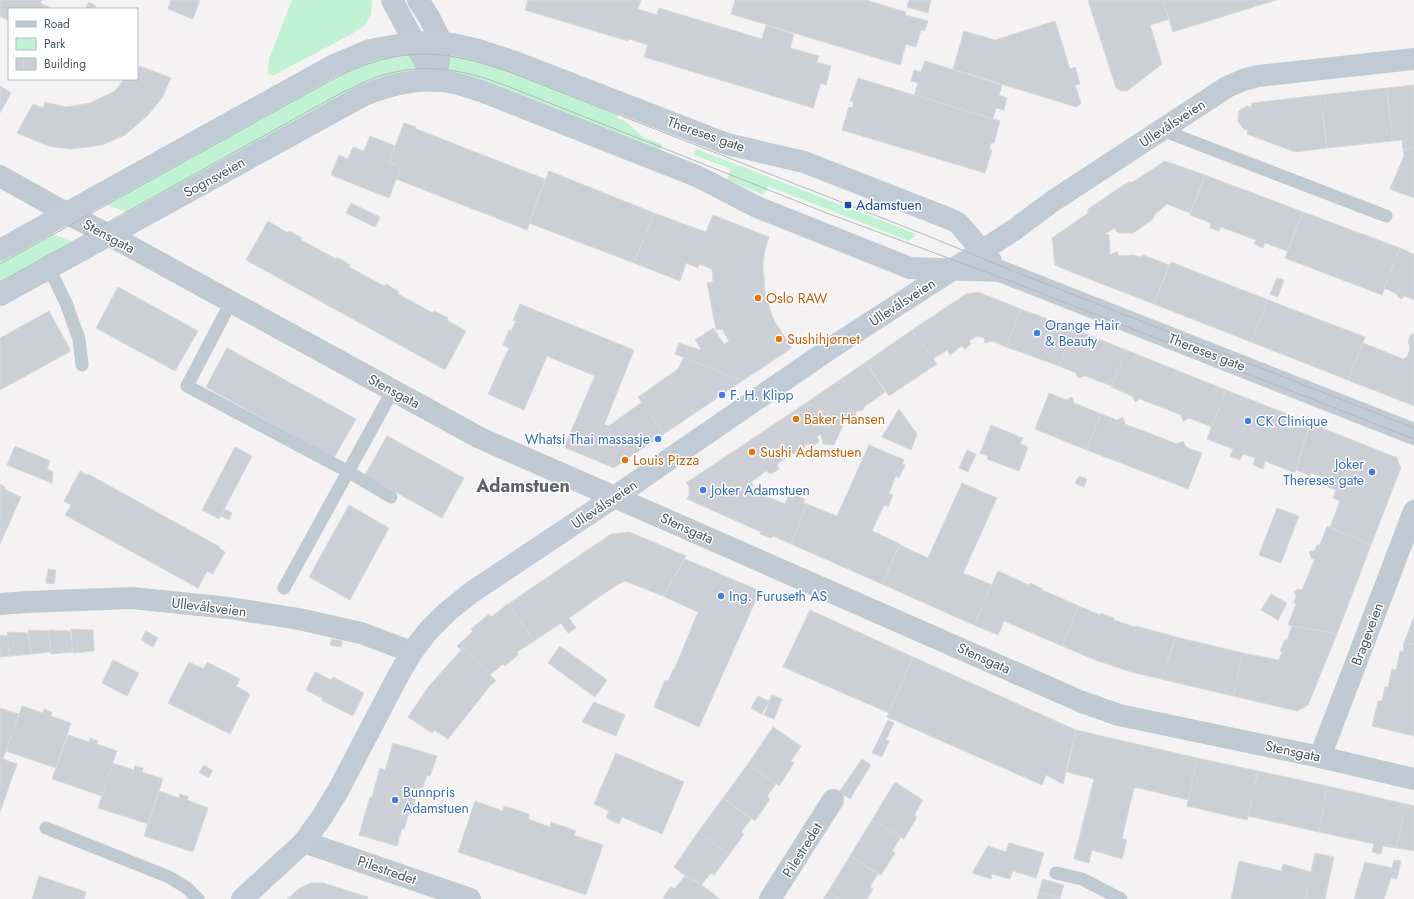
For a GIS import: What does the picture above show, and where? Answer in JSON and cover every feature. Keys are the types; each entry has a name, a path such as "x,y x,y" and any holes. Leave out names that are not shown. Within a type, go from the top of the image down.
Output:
{"main road":[{"name":"Thereses gate","path":"414,42 453,44 478,50 515,62 727,144 811,164 958,223 1000,271"},
{"path":"0,250 332,66 370,50 414,42"},
{"name":"Ullevålsveien","path":"242,899 304,842 322,817 339,789 412,652 428,631 447,612 472,592 616,496 834,346 1014,230 1053,201 1227,87 1243,80 1258,76 1414,60"},
{"name":"Thereses gate","path":"435,81 449,82 499,98 694,175 751,204 890,261 910,268 1000,271 1414,434"},
{"name":"Sognsveien","path":"0,295 364,95 383,87 404,82 435,81"}],"street":[{"path":"392,0 435,81"},
{"path":"418,0 429,17 442,43 435,81"},
{"name":"Stensgata","path":"0,176 66,213 109,234 480,438 616,496 1082,702 1119,715 1320,757 1414,779"},
{"name":"Brageveien","path":"1320,757 1414,511"},
{"name":"Ullevålsveien","path":"0,604 132,598 229,608 299,618 361,632 412,652"},
{"name":"Pilestredet","path":"770,899 833,800"},
{"name":"Pilestredet","path":"304,842 470,899"}],"lane":[{"path":"1162,130 1386,216"},
{"path":"49,268 66,303 79,338 82,365"},
{"path":"231,302 187,386 391,497"},
{"path":"284,588 393,390"},
{"path":"46,828 169,877 187,888 198,899"},
{"path":"1056,872 1082,879 1121,899"}],"green space":[{"path":"292,0 372,0 371,14 364,26 348,36 274,75 271,75 268,74 269,59"},
{"path":"415,50 416,73 132,214 102,203 364,61"},
{"path":"451,52 462,54 620,110 617,118 625,121 644,138 662,144 660,150 447,74"},
{"path":"696,149 916,234 909,241 768,186 765,193 761,194 727,180 731,169 694,155"},
{"path":"48,232 77,244 0,287 0,259"}],"building":[{"path":"0,0 42,0 40,3 49,7 8,8 8,20 0,16"},
{"path":"171,0 200,0 193,19 168,9"},
{"path":"528,0 641,0 638,9 657,15 659,8 762,39 766,25 794,34 790,48 819,56 817,62 831,66 826,85 821,83 813,108 644,57 648,45 629,39 628,41 525,10"},
{"path":"735,0 866,0 906,12 905,15 928,21 925,31 921,30 916,47 906,44 900,65 731,14"},
{"path":"909,0 931,0 928,13 907,7"},
{"path":"1088,0 1163,0 1169,19 1150,25 1162,64 1127,91 1121,91 1116,88"},
{"path":"1163,0 1276,0 1173,32"},
{"path":"89,2 96,6 95,8 86,8"},
{"path":"1055,21 1070,69 1075,67 1080,84 1075,85 1081,103 1076,107 953,69 964,31 995,40"},
{"path":"925,61 1002,85 999,95 1007,98 1004,110 996,108 993,119 914,95 918,83 911,81 914,70 921,72"},
{"path":"140,66 171,78 162,98 148,115 125,135 102,145 70,149 48,146 17,133 33,104 43,108 45,102 66,107 90,103 115,91 123,80 138,80 138,71"},
{"path":"858,78 1000,121 994,143 991,143 989,149 992,150 985,173 842,130 849,107 852,108 854,102 850,101"},
{"path":"1414,85 1414,148 1403,150 1402,140 1392,141 1387,88"},
{"path":"0,86 11,93 0,113"},
{"path":"1387,88 1392,141 1327,148 1320,95"},
{"path":"1320,95 1327,148 1295,152 1247,134 1248,130 1244,129 1238,122 1239,111 1247,106 1251,107 1252,103"},
{"path":"404,123 545,179 527,230 396,179 401,167 389,162"},
{"path":"370,136 395,146 389,162 401,167 389,198 331,175 339,155 348,159 353,147 364,151"},
{"path":"1414,148 1414,198 1390,189 1404,156 1403,150"},
{"path":"1165,161 1205,175 1190,213 1167,204 1155,214 1153,219 1133,233 1119,233 1114,228 1105,234 1109,235 1110,255 1117,251 1119,256 1133,255 1140,257 1143,255 1169,265 1154,304 1055,265 1052,238 1088,213 1088,209 1128,182 1133,182"},
{"path":"549,171 654,213 634,263 529,223"},
{"path":"1205,175 1303,212 1287,251 1265,243 1263,248 1254,244 1256,240 1221,227 1219,231 1210,228 1211,223 1190,215"},
{"path":"351,203 380,217 375,227 346,213"},
{"path":"1303,212 1400,248 1382,295 1285,258"},
{"path":"654,213 706,232 713,215 769,237 763,263 765,293 775,322 792,348 742,381 675,354 679,343 700,350 701,349 695,340 713,328 724,344 729,341 722,329 716,330 707,283 713,282 712,269 699,264 698,268 686,263 680,281 634,263"},
{"path":"268,221 288,233 289,231 302,238 301,240 336,259 337,257 350,265 349,267 384,286 386,284 399,292 398,294 433,313 434,311 448,318 447,320 466,331 445,370 246,260"},
{"path":"1400,248 1414,254 1414,300 1405,296 1401,299 1397,294 1384,288"},
{"path":"1171,262 1268,300 1251,342 1154,304"},
{"path":"1277,278 1284,280 1278,297 1270,294"},
{"path":"118,287 198,331 175,371 96,328"},
{"path":"978,292 1021,309 1006,347 992,341 985,343 984,338 977,336 969,341 971,344 965,349 961,346 950,355 947,350 933,359 912,330 966,294"},
{"path":"1268,300 1365,337 1348,380 1251,342"},
{"path":"520,304 634,350 604,425 609,426 642,402 664,434 614,468 564,447 595,376 547,356 524,410 488,394 509,348 503,345 509,330 511,331 516,321 513,320"},
{"path":"1021,309 1074,329 1059,366 1006,347"},
{"path":"49,311 71,351 0,390 0,338"},
{"path":"1074,329 1126,350 1112,386 1085,376 1078,378 1076,373 1059,366"},
{"path":"912,330 937,364 889,396 866,362"},
{"path":"1411,334 1414,335 1414,406 1348,380 1363,343 1403,359 1407,357 1410,348 1408,341"},
{"path":"227,348 356,419 334,458 206,387"},
{"path":"1126,350 1226,390 1212,427 1189,418 1183,421 1181,415 1140,399 1135,402 1132,396 1111,387"},
{"path":"684,357 742,381 664,434 638,397 678,369"},
{"path":"866,362 885,392 865,406 863,410 857,410 852,424 806,403"},
{"path":"1226,390 1310,423 1295,473 1265,461 1263,469 1253,465 1255,458 1243,454 1240,460 1230,456 1233,449 1207,439"},
{"path":"1049,393 1066,400 1072,397 1074,403 1101,414 1087,450 1035,429"},
{"path":"806,403 845,421 834,445 823,444 821,434 817,436 819,442 812,447 808,444 777,464 779,469 771,474 766,471 751,482 753,485 750,490 785,504 788,497 793,498 794,495 805,499 803,503 807,504 791,544 773,536 771,538 760,534 761,532 687,499 689,496 689,486 686,483"},
{"path":"899,409 917,434 911,450 882,437"},
{"path":"1101,414 1117,420 1123,417 1125,424 1177,444 1183,441 1186,447 1202,453 1188,489 1087,450"},
{"path":"1310,423 1395,457 1396,456 1401,469 1371,545 1330,527 1340,501 1333,498 1336,490 1325,486 1328,479 1311,473 1310,476 1296,470"},
{"path":"991,425 1018,436 1017,437 1023,438 1020,444 1028,447 1019,471 987,459 988,456 980,453"},
{"path":"387,436 464,478 442,518 365,475"},
{"path":"869,445 904,460 902,464 905,465 899,478 896,476 889,493 893,495 888,507 884,505 872,531 900,544 882,584 791,544 807,504 837,516"},
{"path":"15,446 50,461 47,469 53,472 52,483 7,465"},
{"path":"235,447 252,456 219,519 202,510"},
{"path":"967,450 976,454 968,472 959,468"},
{"path":"80,471 220,547 219,548 225,552 213,574 207,571 198,588 65,515 71,505 64,501"},
{"path":"1079,476 1087,479 1084,487 1075,483"},
{"path":"962,483 997,498 963,573 992,585 974,625 882,584 900,545 928,558"},
{"path":"0,484 5,487 4,489 21,497 0,544"},
{"path":"349,505 389,528 350,600 309,577"},
{"path":"1277,508 1299,516 1281,563 1259,555"},
{"path":"225,509 232,513 229,520 221,516"},
{"path":"1327,526 1371,545 1337,634 1288,625 1296,604 1294,603 1296,596 1294,591 1299,589 1302,590 1315,559 1312,559 1309,552 1315,550 1317,545 1320,545"},
{"path":"629,532 686,556 663,596 625,581 618,584 569,618 576,628 568,633 561,623 534,641 508,604 611,534"},
{"path":"685,559 760,591 699,727 654,707 665,680 668,681 674,670 698,612 663,596"},
{"path":"48,569 56,570 54,584 46,583"},
{"path":"998,571 1029,585 1030,583 1043,589 1042,590 1079,606 1062,646 1004,621 998,635 974,625"},
{"path":"1271,594 1287,603 1278,620 1261,610"},
{"path":"508,604 534,641 517,652 518,655 505,666 503,664 490,675 463,648 461,650 457,646 473,631 471,629 489,614 491,617"},
{"path":"1079,606 1135,627 1136,626 1176,637 1161,679 1131,672 1098,661 1062,646"},
{"path":"810,610 913,657 889,713 783,667"},
{"path":"1414,617 1414,644 1404,643"},
{"path":"1292,626 1337,634 1308,705 1297,711 1233,696 1243,653 1279,660 1282,652 1280,651 1285,639 1287,640"},
{"path":"71,629 93,630 94,651 73,653"},
{"path":"28,630 49,631 51,652 31,654"},
{"path":"49,630 70,631 73,652 51,654"},
{"path":"146,631 158,638 153,647 141,640"},
{"path":"7,632 28,633 31,654 10,656"},
{"path":"0,635 7,636 10,656 0,657"},
{"path":"1176,637 1243,653 1233,696 1161,679"},
{"path":"332,639 342,641 341,647 330,645"},
{"path":"1404,643 1414,644 1414,736 1372,726 1378,701 1382,701 1385,687 1388,687 1392,669 1396,670 1400,651 1403,652"},
{"path":"560,646 607,680 595,697 548,663"},
{"path":"463,648 496,681 490,686 448,739 434,730 432,733 408,717 429,686"},
{"path":"913,657 1076,730 1063,784 1046,775 1042,785 887,717"},
{"path":"113,660 139,673 127,696 102,683"},
{"path":"189,662 204,669 207,662 240,679 236,686 250,694 230,734 168,703"},
{"path":"315,672 331,680 333,677 364,693 353,716 321,700 322,698 306,690"},
{"path":"772,695 782,699 774,719 764,715"},
{"path":"758,696 769,701 762,714 751,708"},
{"path":"594,702 625,715 616,736 582,722"},
{"path":"22,706 43,713 44,709 52,712 51,716 71,723 56,768 6,751"},
{"path":"0,708 19,714 3,759 0,758"},
{"path":"888,720 894,723 886,740 889,741 882,757 872,753"},
{"path":"773,727 801,746 791,761 794,763 779,786 748,764"},
{"path":"1076,730 1197,758 1188,800 1134,788 1122,838 1127,840 1122,859 1092,850 1089,863 1074,859 1094,779 1067,772"},
{"path":"68,735 89,742 90,738 98,741 97,744 117,751 102,796 52,779"},
{"path":"393,743 437,756 430,776 427,775 421,793 417,792 412,811 410,810 404,829 402,828 397,846 359,835 380,768 385,770"},
{"path":"616,753 684,782 662,834 622,817 619,824 606,818 609,811 594,804"},
{"path":"0,758 17,764 0,812"},
{"path":"1197,758 1258,771 1247,820 1187,806"},
{"path":"862,759 871,765 850,799 839,792"},
{"path":"113,763 134,770 135,766 143,768 142,772 163,779 148,824 98,808"},
{"path":"748,764 776,784 767,796 770,799 755,821 723,798"},
{"path":"204,765 213,771 208,778 199,772"},
{"path":"1258,771 1327,786 1319,832 1248,816"},
{"path":"895,782 923,800 914,815 917,817 904,839 872,820"},
{"path":"1327,786 1406,804 1396,848 1383,846 1381,854 1372,852 1374,844 1319,832"},
{"path":"159,791 179,798 180,794 189,797 187,800 208,808 193,852 144,836"},
{"path":"723,798 751,819 741,832 744,834 729,855 698,832"},
{"path":"475,801 503,811 504,806 529,814 528,819 550,827 551,822 576,831 574,835 603,845 586,895 458,852"},
{"path":"1406,804 1414,806 1414,851 1396,848"},
{"path":"872,820 901,837 892,851 895,853 881,875 850,856"},
{"path":"698,832 729,855 714,875 711,873 701,885 695,880 694,881 685,876 674,867"},
{"path":"1009,843 1044,853 1036,878 1013,871 1010,879 992,874 991,879 972,873 988,846 1006,852"},
{"path":"1315,853 1334,857 1325,899 1305,899"},
{"path":"850,856 878,874 870,887 873,889 867,899 839,899 828,892"},
{"path":"1394,860 1401,861 1397,879 1391,878 1384,899 1354,899 1365,862 1392,868"},
{"path":"1239,861 1281,871 1283,864 1311,872 1305,899 1231,899"},
{"path":"39,876 86,892 84,899 32,899"},
{"path":"685,876 694,881 695,880 720,899 666,899 663,897 671,887 674,889"},
{"path":"1043,879 1064,885 1060,898 1039,892"},
{"path":"311,883 323,883 368,897 367,899 287,899 300,888"},
{"path":"828,892 839,899 823,899"},
{"path":"1039,892 1060,898 1060,899 1037,899"}],"tram line":[{"path":"0,264 352,70 374,62 413,54 451,56 470,60 512,73 1414,428"},
{"path":"0,282 341,93 370,80 391,73 408,70 442,69 474,75 507,86 824,212 1005,279 1414,439"}],"place":[{"name":"Adamstuen","path":"848,205"},
{"name":"Oslo RAW","path":"758,298"},
{"name":"Orange Hair & Beauty","path":"1037,333"},
{"name":"Sushihjørnet","path":"779,339"},
{"name":"F. H. Klipp","path":"722,395"},
{"name":"Baker Hansen","path":"796,419"},
{"name":"CK Clinique","path":"1248,421"},
{"name":"Whatsi Thai massasje","path":"658,439"},
{"name":"Sushi Adamstuen","path":"752,452"},
{"name":"Louis Pizza","path":"625,460"},
{"name":"Joker Thereses gate","path":"1372,472"},
{"name":"Joker Adamstuen","path":"703,490"},
{"name":"Ing. Furuseth AS","path":"721,596"},
{"name":"Bunnpris Adamstuen","path":"395,800"}],"district":[{"name":"Adamstuen","path":"523,486"}]}
